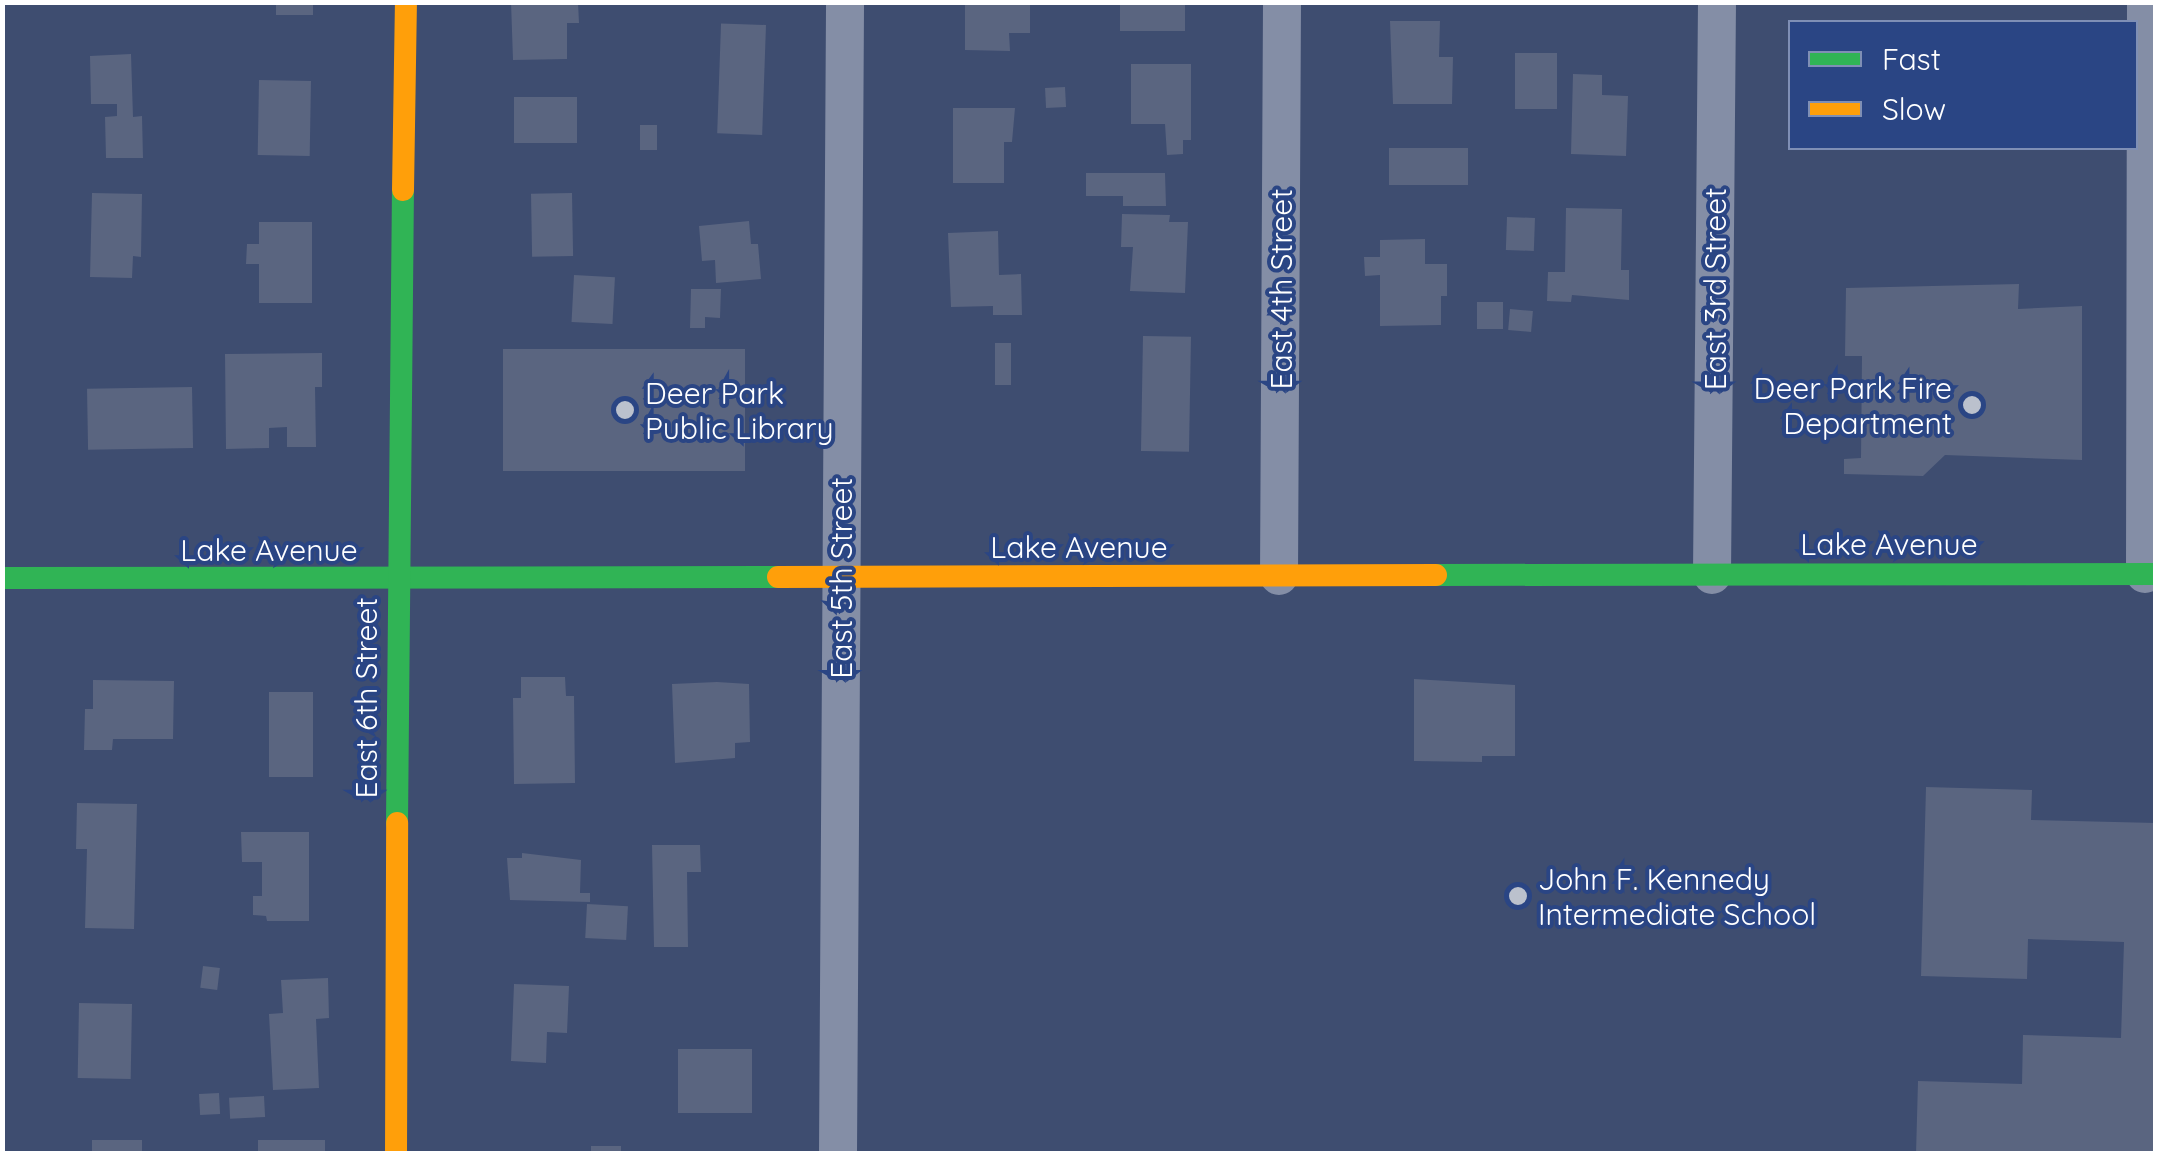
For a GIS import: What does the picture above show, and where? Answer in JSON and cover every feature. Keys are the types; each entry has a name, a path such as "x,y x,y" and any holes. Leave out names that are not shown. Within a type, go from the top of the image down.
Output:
{"street":[{"name":"East 6th Street","path":"396,1154 396,580 406,2"},
{"name":"East 5th Street","path":"838,1154 846,2"},
{"name":"East 4th Street","path":"1279,576 1282,2"},
{"name":"East 3rd Street","path":"1712,574 1717,2"},
{"path":"2146,2 2150,574"},
{"name":"Lake Avenue","path":"2,578 2150,574"}],"building":[{"path":"276,2 313,2 313,15 276,15"},
{"path":"511,2 578,2 579,23 567,23 567,59 513,60"},
{"path":"965,2 1030,2 1030,33 1009,33 1010,51 965,50"},
{"path":"1120,2 1185,2 1185,31 1120,31"},
{"path":"1390,21 1440,21 1439,57 1453,57 1452,104 1393,104"},
{"path":"721,23 766,25 762,135 717,133"},
{"path":"1515,53 1557,53 1557,109 1515,109"},
{"path":"131,54 133,117 142,116 143,158 106,158 105,117 117,116 117,104 91,104 90,56"},
{"path":"1131,64 1191,64 1191,140 1183,140 1183,154 1167,155 1165,124 1131,124"},
{"path":"1573,74 1602,75 1602,95 1628,96 1626,156 1571,154"},
{"path":"259,80 311,81 310,156 258,155"},
{"path":"1065,87 1066,107 1046,108 1045,88"},
{"path":"514,97 577,97 577,143 514,143"},
{"path":"953,108 1015,108 1012,142 1004,142 1004,183 953,183"},
{"path":"640,125 657,125 657,150 640,150"},
{"path":"1389,148 1468,148 1468,185 1389,185"},
{"path":"1086,173 1165,173 1166,206 1123,206 1123,196 1086,196"},
{"path":"92,193 142,194 141,257 133,256 132,278 90,277"},
{"path":"572,193 573,256 532,257 531,194"},
{"path":"1566,208 1622,209 1621,270 1629,270 1629,300 1572,295 1571,302 1547,301 1548,272 1565,272"},
{"path":"1122,214 1170,215 1169,222 1188,222 1185,293 1130,291 1133,247 1121,247"},
{"path":"1507,217 1535,218 1534,251 1506,250"},
{"path":"749,221 751,244 758,244 761,279 716,283 715,260 702,261 699,226"},
{"path":"259,222 312,222 312,303 259,303 259,264 246,264 247,244 259,244"},
{"path":"998,231 999,275 1021,274 1022,315 993,315 993,306 951,307 948,233"},
{"path":"1425,239 1425,264 1447,264 1447,296 1441,296 1441,325 1380,326 1380,275 1365,276 1364,257 1380,257 1380,240"},
{"path":"574,275 615,277 612,324 572,322"},
{"name":"Deer Park Fire Department","path":"2019,284 2018,309 2082,306 2082,460 1945,455 1923,476 1844,474 1844,459 1861,458 1862,356 1845,356 1846,288"},
{"path":"691,289 721,289 720,318 705,317 705,328 690,328"},
{"path":"1477,302 1503,302 1503,329 1477,329"},
{"path":"1510,309 1533,311 1531,332 1508,330"},
{"path":"1143,336 1191,337 1189,452 1141,451"},
{"path":"995,343 1011,343 1011,385 995,385"},
{"name":"Deer Park Public Library","path":"503,349 745,349 745,471 503,471"},
{"path":"322,353 322,387 315,387 316,447 287,447 287,427 269,428 269,448 226,449 225,354"},
{"path":"192,387 193,448 88,450 87,389"},
{"path":"521,677 565,677 566,696 574,696 575,783 514,784 513,698 521,698"},
{"path":"1414,679 1515,685 1515,756 1482,756 1482,762 1414,761"},
{"path":"93,680 174,681 173,739 113,739 112,750 84,750 85,709 93,709"},
{"path":"672,684 749,684 750,742 735,743 735,758 675,763"},
{"path":"269,692 313,692 313,777 269,777"},
{"path":"1926,787 2032,790 2031,820 2156,823 2156,1154 1916,1154 1918,1081 2022,1084 2023,1035 2121,1038 2124,942 2028,939 2027,979 1921,976"},
{"path":"77,803 137,804 134,929 85,928 87,849 76,849"},
{"path":"241,832 309,832 309,921 267,921 266,916 253,915 253,896 262,896 262,862 242,862"},
{"path":"652,845 700,845 701,872 687,872 688,947 654,947"},
{"path":"522,853 581,860 580,893 590,893 590,902 510,900 507,858 522,858"},
{"path":"587,904 628,906 626,940 585,938"},
{"path":"203,966 220,968 217,990 200,988"},
{"path":"328,978 329,1018 316,1019 319,1088 273,1090 269,1014 283,1013 281,980"},
{"path":"514,984 569,986 567,1033 547,1032 546,1063 511,1061"},
{"path":"79,1003 132,1004 131,1079 78,1078"},
{"path":"678,1049 752,1049 752,1113 678,1113"},
{"path":"219,1093 220,1114 200,1115 199,1094"},
{"path":"264,1096 265,1117 230,1119 229,1098"},
{"path":"92,1140 142,1140 142,1154 92,1154"},
{"path":"258,1140 325,1140 325,1154 258,1154"},
{"path":"591,1146 621,1146 621,1154 591,1154"}],"traffic: fast":[{"path":"397,823 403,190"},
{"path":"1436,575 2156,574"},
{"path":"2,578 778,577"}],"traffic: slow":[{"path":"403,190 406,2"},
{"path":"778,577 1436,575"},
{"path":"396,1154 397,823"}],"place":[{"name":"Deer Park Fire Department","path":"1972,405"},
{"name":"Deer Park Public Library","path":"625,410"},
{"name":"John F. Kennedy Intermediate School","path":"1518,896"}]}
